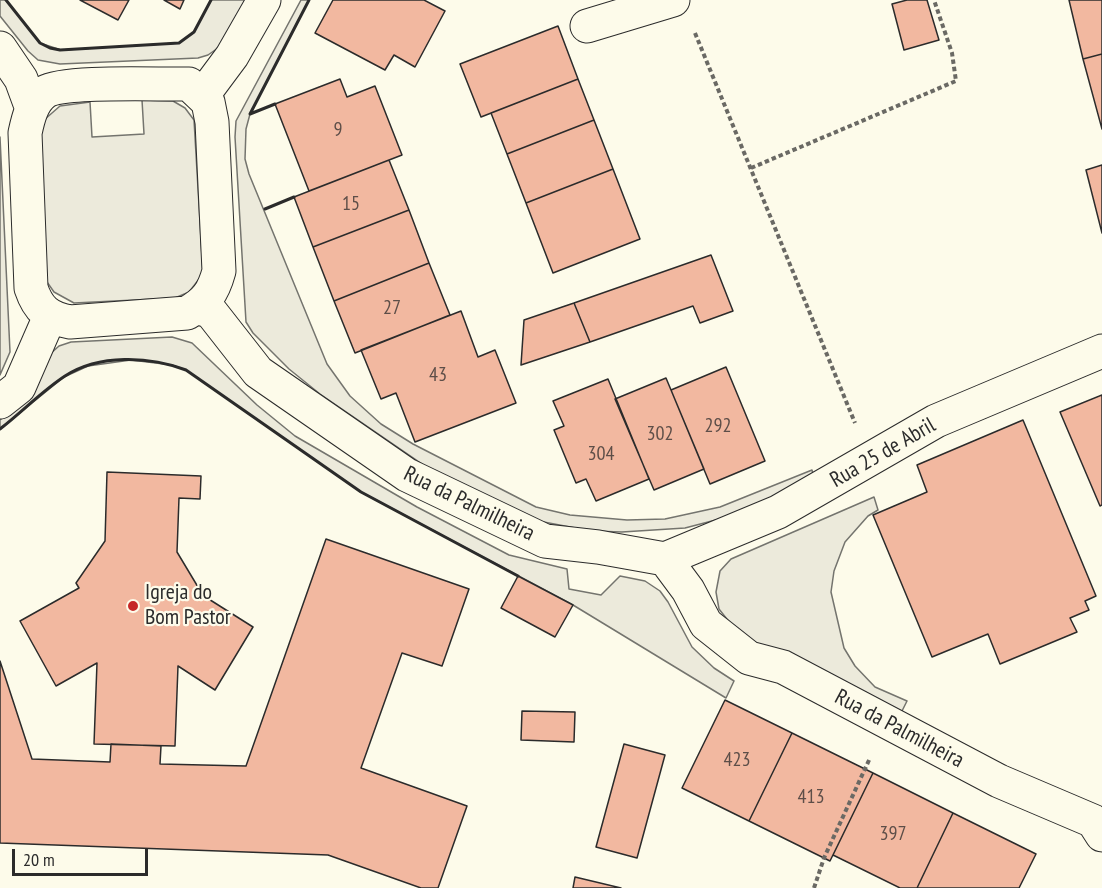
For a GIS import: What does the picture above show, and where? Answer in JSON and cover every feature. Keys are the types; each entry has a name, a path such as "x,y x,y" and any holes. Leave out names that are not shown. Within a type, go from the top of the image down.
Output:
{"street":[{"path":"203,95 232,56 264,0"},
{"path":"587,26 673,0"},
{"path":"0,48 21,79 32,109"},
{"path":"189,84 203,95 208,102 212,122 219,272 214,290 204,304 187,313 70,322 50,316 37,305 31,288 25,133 32,109 45,92 67,86 189,84"},
{"name":"Rua da Palmilheira","path":"197,307 211,312 258,372 407,475 544,541 598,547 665,559 688,590 706,624 750,658 783,667 999,781 1099,826"},
{"path":"0,402 19,387 50,316"},
{"name":"Rua 25 de Abril","path":"665,559 778,512 936,421 1102,351"}],"path":[{"path":"751,168 956,81 952,53 934,0"},
{"path":"694,31 848,406"},
{"path":"814,888 824,858 866,770"}],"shaded area":[{"path":"0,0 6,0 40,43 61,50 179,43 194,32 211,0 247,0 218,48 208,55 198,58 60,64 38,60 28,51 0,16"},
{"path":"301,0 309,0 250,114 246,129 245,159 249,174 327,364 350,396 381,424 413,444 536,507 570,515 627,520 665,519 720,507 812,470 815,482 735,515 685,528 622,532 591,531 528,519 428,468 320,394 289,369 253,333 246,322 235,137 236,121"},
{"path":"142,100 173,101 185,108 194,120 203,274 189,292 175,298 74,303 54,292 47,282 39,139 44,120 60,106 90,102 92,137 144,134"},
{"path":"0,137 10,352 0,375"},
{"path":"172,337 192,343 257,405 295,436 417,507 509,555 567,569 569,589 601,595 620,576 645,581 660,591 668,602 692,647 714,668 734,681 726,698 573,605 361,492 186,370 172,365 131,360 88,366 64,377 0,429 0,420 13,410 49,355 59,346 71,342"},
{"path":"874,497 878,510 868,516 845,542 834,571 831,592 844,648 855,666 875,687 907,701 897,721 750,640 730,623 719,609 716,592 720,571 731,559"}],"building":[{"path":"80,0 129,0 118,20"},
{"path":"164,0 184,0 180,9"},
{"path":"333,0 424,0 445,11 415,67 394,55 385,70 315,33"},
{"path":"907,0 927,0 939,40 904,50 892,4"},
{"path":"1069,0 1102,0 1102,54 1083,59"},
{"path":"558,26 578,79 481,117 460,64"},
{"path":"1102,54 1102,129 1083,59"},
{"path":"340,79 347,97 375,86 402,155 309,191 275,104"},
{"path":"578,79 594,120 507,154 491,113"},
{"path":"594,120 613,169 526,203 507,154"},
{"path":"389,160 409,210 313,247 294,197"},
{"path":"1102,165 1102,233 1086,170"},
{"path":"613,169 640,239 553,273 526,203"},
{"path":"409,210 429,263 334,301 313,247"},
{"path":"711,255 733,311 700,323 693,306 590,342 574,303"},
{"path":"429,263 450,315 355,353 334,301"},
{"path":"574,303 590,342 521,365 524,320"},
{"path":"461,311 478,357 495,350 516,403 415,442 396,393 381,399 361,350"},
{"path":"726,367 765,461 710,484 671,390"},
{"path":"666,378 704,469 654,490 615,399"},
{"path":"608,379 649,479 596,501 586,479 576,483 554,430 564,426 553,401"},
{"path":"1102,395 1102,505 1100,506 1060,412"},
{"path":"1023,420 1096,596 1085,601 1089,610 1070,618 1077,632 1000,664 988,634 932,657 873,515 927,492 917,465"},
{"name":"Igreja do Bom Pastor","path":"107,472 201,476 200,499 179,498 177,552 198,587 196,591 253,627 215,690 178,666 175,746 94,744 97,663 56,686 20,621 79,588 76,583 105,541"},
{"path":"326,539 469,589 442,666 402,653 361,768 467,806 438,888 421,888 328,855 0,843 0,661 32,759 110,762 111,744 161,746 160,764 246,766"},
{"path":"518,576 573,605 555,637 501,608"},
{"path":"725,700 792,733 749,821 682,788"},
{"path":"522,711 575,712 574,742 521,740"},
{"path":"792,733 873,773 830,861 749,821"},
{"path":"624,744 665,755 637,858 596,847"},
{"path":"873,773 953,813 917,888 900,888 833,855"},
{"path":"953,813 1036,854 1019,888 917,888"},
{"path":"575,877 621,888 573,888"}],"wall":[{"path":"6,0 40,43 60,50 179,43 194,32 211,0"},
{"path":"275,104 250,114 309,0"},
{"path":"265,209 294,197"},
{"path":"0,429 48,388 78,369 108,361 124,360 172,365 186,370 361,492 518,576"}],"place":[{"name":"Igreja do Bom Pastor","path":"133,606"}]}
